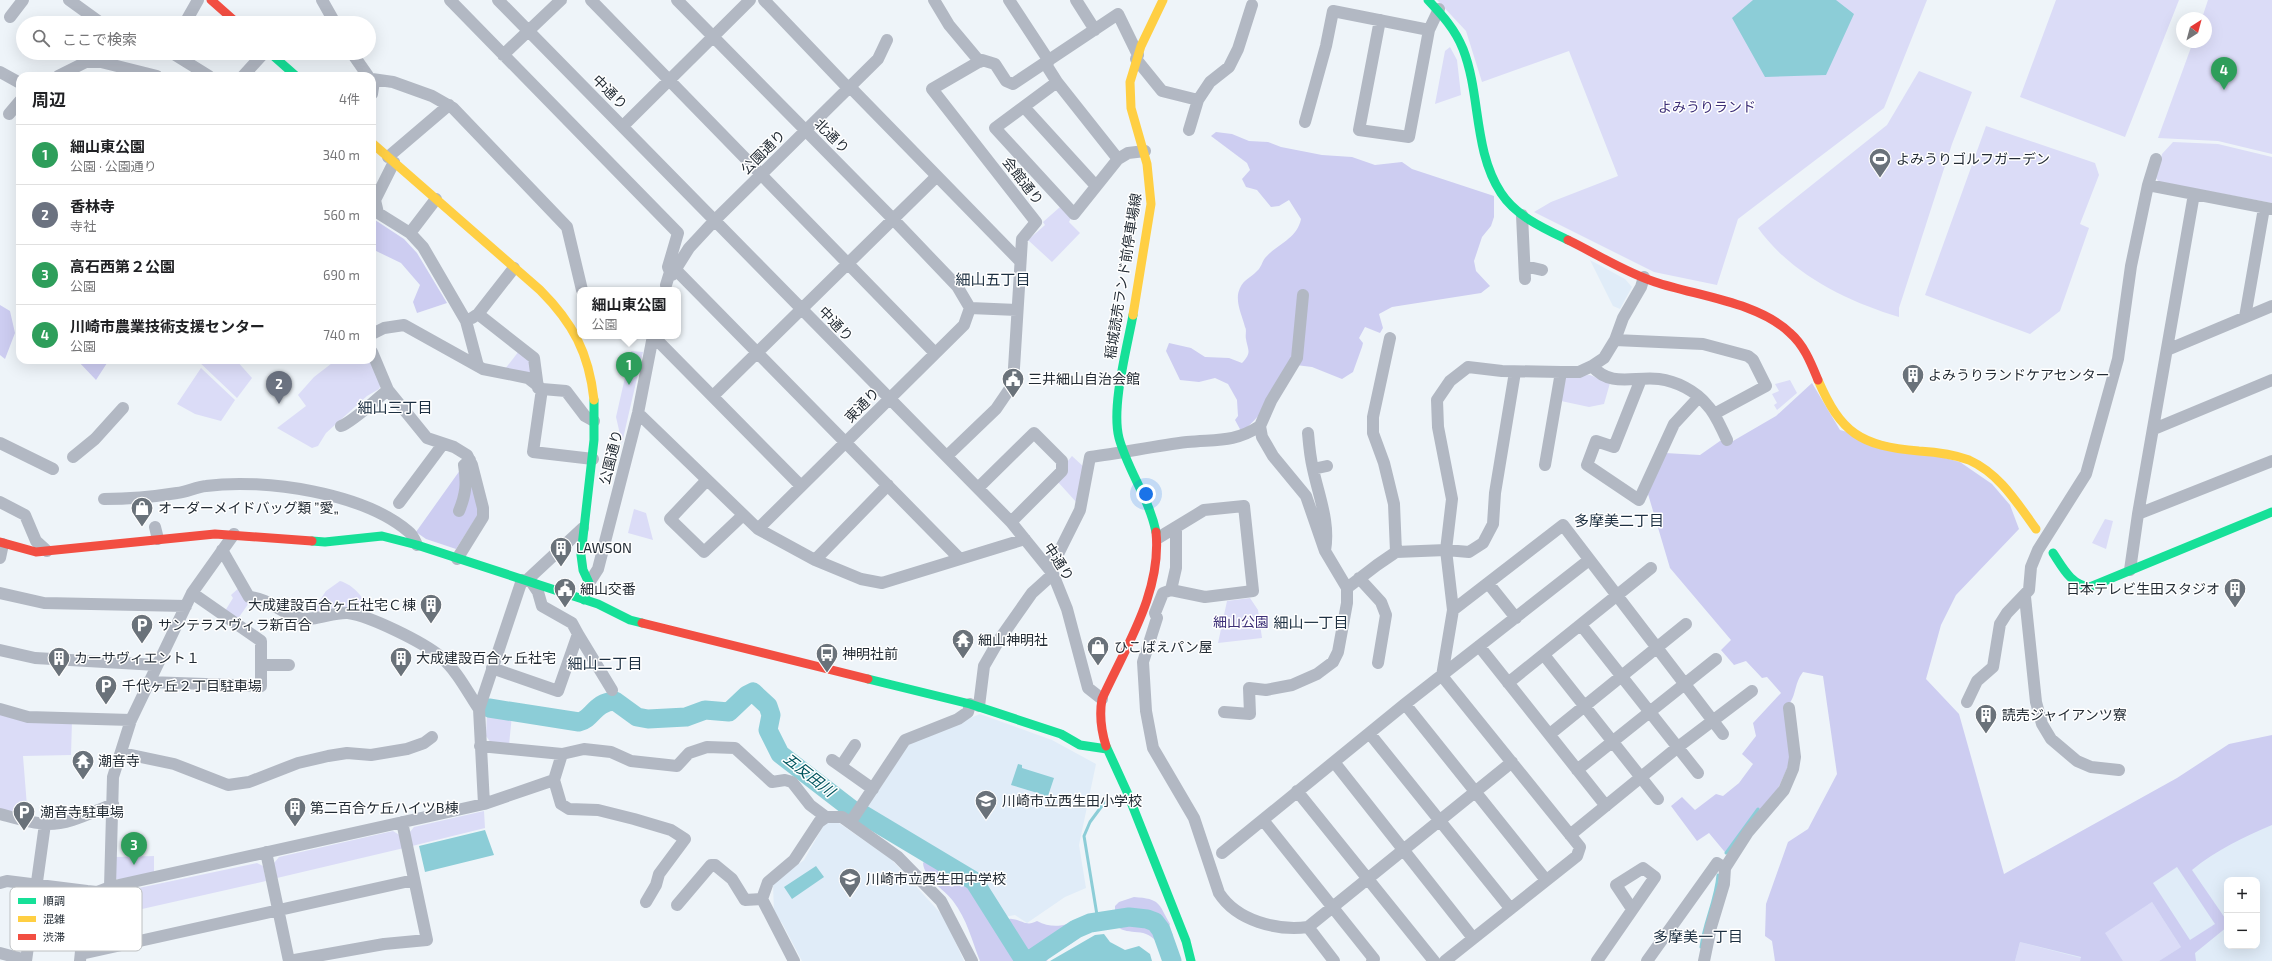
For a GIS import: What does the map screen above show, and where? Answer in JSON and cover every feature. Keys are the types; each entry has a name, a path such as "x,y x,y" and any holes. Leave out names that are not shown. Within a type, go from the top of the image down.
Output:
{"street":[{"path":"10,17 23,0"},
{"path":"69,0 92,16"},
{"path":"190,16 198,0"},
{"path":"211,0 229,16"},
{"path":"322,0 331,16"},
{"path":"450,0 678,233 668,267 670,272 665,287"},
{"name":"中通り","path":"498,0 715,220 889,400 947,456 1011,522 1049,569 1068,609 1088,688 1102,699"},
{"path":"503,55 561,0"},
{"path":"591,0 935,353"},
{"name":"北通り","path":"677,0 805,131 894,219 963,295 970,308"},
{"path":"623,126 750,0"},
{"path":"764,0 1019,260"},
{"path":"934,0 949,25 981,61 995,64 1006,81 1013,84 1118,14 1137,57 1162,90 1198,100"},
{"path":"1010,0 1047,62 1057,82 1118,159"},
{"path":"1076,0 1094,30"},
{"name":"稲城読売ランド前停車場線","path":"1163,0 1137,57 1130,78 1129,96 1151,181 1151,204 1118,402 1117,428 1124,453 1154,517 1158,538 1156,576 1150,594 1102,699 1100,712 1101,731 1106,749 1127,792 1186,941 1192,961"},
{"path":"1428,0 1439,8 1449,21 1463,45 1484,151 1492,178 1503,197 1522,215 1644,277 1708,297 1778,322 1802,347 1831,410 1843,425 1858,436 1876,445 1900,450 1932,452 1959,456 1982,466 2008,491 2036,529"},
{"path":"1189,130 1198,100 1210,82 1229,67 1238,49 1252,5"},
{"path":"1380,20 1359,130 1409,137 1429,30 1439,8"},
{"path":"1305,122 1326,46 1333,11 1429,30"},
{"name":"公園通り","path":"666,287 689,248 761,174 878,59 887,40"},
{"path":"183,60 203,72"},
{"path":"247,72 258,60"},
{"path":"278,60 291,72"},
{"path":"357,60 366,72"},
{"name":"会館通り","path":"947,456 996,409 1013,384 1019,260 1022,240 1036,222 932,89 981,61"},
{"path":"66,72 86,62 101,62 141,72"},
{"path":"0,72 16,81"},
{"path":"376,80 393,82 432,96 449,105 567,227 581,287"},
{"path":"1057,82 996,128 1074,214 1118,159 1128,153 1144,151"},
{"path":"376,198 391,160 449,105"},
{"path":"9,114 16,106"},
{"path":"1024,107 1096,186"},
{"path":"376,147 514,268 576,325"},
{"path":"1967,702 1977,681 1993,667 2000,624 2014,605 2025,597 2029,590 2031,567 2038,550 2086,474 2118,358 2131,266 2148,185 2156,159"},
{"path":"713,396 936,176"},
{"path":"2148,185 2268,208 2245,317"},
{"path":"2130,570 2138,514 2194,194"},
{"path":"410,233 436,199"},
{"path":"376,204 378,213 410,233 423,247 466,321 478,366"},
{"path":"1522,215 1525,279"},
{"path":"1525,266 1542,270"},
{"path":"466,321 478,314 514,268"},
{"path":"675,269 960,559"},
{"path":"1445,961 1577,856 1580,846 1442,676 1453,610 1446,550 1452,499 1438,427 1437,400 1450,381 1468,367 1515,372 1579,372 1592,366 1604,358 1615,340 1623,318 1641,287 1644,277"},
{"path":"850,823 905,740 958,719 968,712 974,705 984,666 999,640 1057,556 1080,510 1090,457 1124,453 1185,442 1231,439 1249,434 1260,426 1271,401 1297,358 1303,295"},
{"path":"2167,350 2272,306"},
{"path":"970,308 1017,310"},
{"name":"東通り","path":"758,529 964,325 970,308"},
{"path":"478,314 534,358 540,388 534,452 593,459"},
{"path":"376,332 384,328 404,325 483,369 528,378 540,388 566,391 585,416 594,422"},
{"path":"1390,338 1373,417 1373,433 1384,463 1394,504 1396,552"},
{"path":"580,339 591,373 594,422 593,459 581,562 589,583 584,600"},
{"name":"公園通り","path":"589,583 598,569 638,413 652,339"},
{"path":"656,339 801,486"},
{"path":"1615,340 1704,344 1748,356 1753,360 1766,386 1714,414"},
{"path":"376,362 388,390 427,438 467,455 470,460 483,508 483,517 457,559"},
{"path":"1592,366 1598,374 1617,381 1658,379 1672,382 1699,397 1714,414 1727,440"},
{"path":"1347,588 1396,552 1446,550 1469,552 1483,543 1493,524 1495,493 1515,372"},
{"path":"1545,465 1561,372"},
{"path":"1641,379 1614,447 1596,441 1587,465 1639,500 1674,424 1699,397"},
{"path":"2154,429 2272,380"},
{"path":"342,426 349,423 388,390"},
{"path":"73,457 95,439 123,408"},
{"path":"638,413 742,516 758,529 815,560 861,579 882,582 1025,539"},
{"path":"1224,712 1250,714 1249,688 1266,690 1292,685 1317,674 1333,662 1338,652 1347,603 1347,588 1324,551 1306,496 1273,456 1262,437 1260,426"},
{"path":"978,488 1034,433 1062,461 1062,471 1011,522"},
{"path":"1308,433 1313,469 1327,521 1327,537 1324,551"},
{"path":"0,443 53,469"},
{"path":"400,503 443,444"},
{"path":"459,511 466,494 467,482 464,465 470,460"},
{"path":"2138,514 2272,461"},
{"path":"1313,469 1327,466"},
{"path":"706,480 670,518 704,552 742,516"},
{"path":"104,499 140,499 178,493 206,486 259,484 298,489 336,497 374,510 411,533 416,545"},
{"path":"815,560 888,485"},
{"path":"0,502 25,515 36,541 47,551"},
{"path":"1158,538 1204,510 1244,506 1253,591 1205,597 1171,590 1163,593 1155,613 1157,618 1143,662 1146,711 1153,748 1194,818 1219,893 1224,901 1236,911 1268,926 1286,929 1308,928 1512,762"},
{"path":"2053,553 2074,582 2082,588 2101,584 2130,570 2272,512"},
{"path":"1453,610 1563,525 1723,734"},
{"path":"155,527 158,540"},
{"path":"484,804 479,709 492,668 526,581 584,528"},
{"path":"1171,590 1176,568 1176,528"},
{"path":"234,534 192,593 131,720 122,753 113,777 110,887 484,804 554,780"},
{"path":"0,558 2,543 27,551 47,551 234,534 325,542 382,536 416,545 598,604 630,620 974,705 1061,734 1080,745 1090,748 1106,749"},
{"path":"222,550 249,597 260,597 298,618 306,619 346,613 364,616 427,648 441,658 454,672 479,709"},
{"path":"1222,853 1405,704 1589,560"},
{"path":"1508,682 1581,626 1651,568"},
{"path":"1359,578 1381,602 1386,615 1378,663"},
{"path":"526,581 538,592 542,606 572,623 612,690"},
{"path":"1488,583 1516,618"},
{"path":"0,593 44,604 186,606"},
{"path":"148,682 261,686 260,641 192,593"},
{"path":"2025,597 2036,702 2042,724 2051,739 2062,750 2077,761 2091,767 2119,770"},
{"path":"1550,734 1686,624"},
{"path":"1581,626 1698,773"},
{"path":"492,668 558,691 578,634"},
{"path":"1479,646 1606,806"},
{"path":"0,650 35,658 157,665"},
{"path":"1544,655 1658,799"},
{"path":"1577,770 1684,683 1716,660"},
{"path":"261,665 289,665"},
{"path":"1570,835 1712,720 1752,691"},
{"path":"1405,704 1546,880"},
{"path":"1704,961 1712,923 1724,884 1725,868 1748,832 1784,790 1793,769 1795,757 1789,708"},
{"path":"0,709 28,717 131,720"},
{"path":"1370,734 1510,908"},
{"path":"122,753 174,764 228,785 250,782 298,763 328,756 348,753 371,755 408,749 424,743 432,737"},
{"path":"855,745 836,763 873,789"},
{"path":"480,746 562,754 584,749 611,752 631,761 677,766 689,753 707,747 735,748 772,782 785,780 792,782 810,805 826,817"},
{"path":"562,754 554,780 561,804 569,809 598,810 634,819 671,830 685,839 659,874 656,885 646,902"},
{"path":"1334,762 1473,938"},
{"path":"1297,791 1434,961"},
{"path":"0,814 45,824 73,819 113,804"},
{"path":"794,961 762,899 768,882 794,860 819,822 826,817 842,817 898,857 941,901 972,961"},
{"path":"1262,820 1374,959 1372,961"},
{"path":"266,852 289,961 384,944 428,940 402,822"},
{"path":"35,887 45,824"},
{"path":"1647,961 1717,863 1725,868"},
{"path":"677,905 711,865 715,865 732,879 745,900 762,899"},
{"path":"142,942 414,880"},
{"path":"0,883 7,881 57,887"},
{"path":"1597,961 1632,909"},
{"path":"1308,928 1334,961"},
{"path":"80,957 105,951"},
{"path":"0,953 26,960"}],"shaded area":[{"path":"1753,0 1836,0 1854,14 1826,75 1765,77 1732,18"},
{"path":"1216,132 1232,134 1249,141 1268,142 1281,147 1322,155 1352,157 1375,165 1402,162 1412,169 1494,196 1494,217 1491,226 1482,237 1474,261 1476,271 1490,286 1481,293 1392,307 1379,314 1383,328 1380,333 1365,327 1359,338 1363,343 1353,372 1342,379 1312,367 1288,364 1262,412 1252,423 1241,431 1235,420 1238,416 1237,400 1228,384 1215,378 1199,382 1180,380 1166,351 1169,343 1191,348 1205,357 1229,358 1242,363 1248,354 1248,351 1246,328 1238,302 1238,293 1240,288 1258,270 1265,258 1295,232 1301,219 1289,200 1279,206 1271,207 1257,190 1246,187 1242,179 1250,170 1247,163 1211,136"},
{"path":"376,221 404,239 417,253 447,303 417,313 413,302 420,285 401,263 376,251"},
{"path":"1590,260 1625,279 1632,287 1620,309 1613,306"},
{"path":"0,305 10,311 15,333 5,359 0,355"},
{"path":"81,364 106,364 96,380"},
{"path":"1812,383 1840,430 1960,462 1992,484 2010,505 2019,529 1956,595 1941,625 1926,679 1959,714 2004,874 2177,778 2229,744 2272,735 2272,825 2220,850 2192,870 2224,917 2224,929 2195,953 2196,961 2159,961 2181,947 2152,902 2105,933 2123,961 2080,961 2081,957 2020,942 2015,961 1775,961 1772,941 1765,936 1766,904 1788,842 1808,829 1837,774 1823,676 1803,672 1800,677 1792,700 1786,707 1790,762 1777,791 1729,857 1709,833 1697,841 1671,806 1682,797 1695,810 1716,794 1723,796 1739,783 1753,764 1742,754 1756,736 1753,723 1781,693 1767,677 1762,678 1746,661 1734,665 1721,650 1731,640 1670,568 1648,494 1665,453 1700,455 1720,441 1733,441 1776,416","holes":["2177,867 2215,924 2190,940 2153,883"]},
{"path":"467,465 479,513 456,549 426,539 416,532 463,466"},
{"name":"川崎市立西生田小学校","path":"980,714 1052,740 1096,764 1079,845 1086,888 1065,897 1027,923 1015,915 1004,917 972,871 929,847 867,807 910,743"},
{"path":"2272,754 2272,961 1946,961"},
{"path":"1018,764 1022,765 1022,768 1054,778 1047,799 1043,798 1044,795 1011,785"},
{"name":"川崎市立西生田中学校","path":"825,823 839,823 891,859 944,917 964,961 802,961 782,923 774,914 773,883 804,860"},
{"path":"485,830 494,855 425,872 419,846"},
{"path":"932,852 970,874 1002,920 1011,919 1027,923 1037,921 1043,924 1060,926 1083,918 1092,929 1065,948 1049,956 1047,961 980,961 966,923 958,908 927,874 924,868 923,863"},
{"path":"816,866 824,877 792,899 784,887"},
{"path":"1134,897 1149,899 1158,903 1170,924 1169,927 1173,935 1170,935 1170,939 1157,942 1146,934 1124,930 1115,924 1115,906 1119,902"},
{"path":"1104,934 1110,942 1125,950 1139,946 1150,954 1152,961 1050,961 1095,935"}],"green space":[{"name":"よみうりランド","path":"1437,0 1927,0 1884,108 1738,219 1717,285 1654,272 1534,212 1551,202 1618,176 1569,51 1482,82 1466,31"},
{"path":"2056,0 2179,0 2125,137 2020,97"},
{"path":"2208,0 2272,0 2272,154 2218,141 2158,138 2191,48 2212,48 2212,12 2204,12"},
{"path":"1450,47 1457,60 1461,95 1435,104 1445,51"},
{"name":"よみうりゴルフガーデン","path":"1919,71 1972,92 1952,144 1899,308 1899,317 1859,303 1821,284 1786,259 1758,228 1887,125"},
{"path":"1986,126 2095,163 2099,175 2080,224 2089,228 2060,311 2030,334 1925,295"},
{"path":"2173,142 2218,144 2272,157 2272,203 2159,182 2156,178 2162,154"},
{"path":"1060,207 1071,218 1069,222 1080,233 1052,262 1028,240 1045,225 1043,222"},
{"path":"519,351 531,360 532,372 528,374 505,369"},
{"path":"631,351 643,352 622,443 616,417"},
{"path":"201,364 240,364 252,378 237,398"},
{"path":"331,364 372,364 381,385 379,389 367,396 326,433 318,446 312,448 277,428 306,406 298,395 314,377"},
{"path":"201,368 235,400 221,421 195,414 177,404"},
{"path":"1590,375 1610,383 1604,404 1589,407 1561,401 1566,376"},
{"path":"1790,380 1797,393 1777,410 1774,405 1777,403 1772,394 1779,391 1775,384"},
{"path":"1072,456 1085,468 1077,503 1058,482 1067,472 1067,462"},
{"path":"634,509 646,513 653,540 628,533"},
{"path":"2105,519 2113,521 2106,549 2092,543"},
{"path":"340,581 350,586 362,597 368,612 336,608 312,612 326,591"},
{"path":"240,587 251,600 237,620 225,611 233,598 231,595"},
{"name":"細山公園","path":"1250,598 1258,610 1262,638 1218,643 1227,601"},
{"path":"487,712 512,715 509,745 491,743 486,736"},
{"path":"0,714 72,721 71,755 23,756 28,819 0,812"},
{"path":"484,811 485,828 412,846 409,833 414,827"},
{"path":"393,831 401,836 404,848 277,878 274,863 279,857"},
{"path":"154,856 154,873 120,880 114,878 115,857"},
{"path":"257,863 263,866 266,881 142,909 142,887"},
{"path":"2152,902 2181,947 2159,961 2123,961 2104,933"},
{"path":"2020,942 2081,958 2080,961 2015,961"}],"waterway":[{"name":"五反田川","path":"489,708 579,722 588,718 602,704 615,701 637,717 648,719 686,717 705,710 729,712 747,695 753,692 768,706 771,715 768,730 780,754 854,811"},
{"path":"1098,921 1084,836 1090,822 1107,799"},
{"path":"1726,853 1758,809"},
{"name":"五反田川","path":"862,814 974,881 1022,957 1030,960 1076,929 1090,923 1129,917 1147,919 1155,922 1161,930 1172,961"},
{"path":"1701,947 1715,893 1718,875"}],"traffic: fast":[{"path":"1428,0 1452,29 1463,49 1473,85 1481,141 1492,176 1501,193 1522,215 1568,240"},
{"path":"278,60 291,72"},
{"path":"1133,315 1118,394 1117,425 1123,450 1149,508 1156,532"},
{"path":"584,600 589,583 583,570 581,555 594,440 594,400"},
{"path":"2053,553 2068,575 2083,586 2090,587 2272,512"},
{"path":"312,541 325,542 382,536 417,545 598,604 630,620 642,623"},
{"path":"868,679 970,704 1061,734 1080,745 1107,749"},
{"path":"1106,746 1127,792 1186,941 1191,961"}],"traffic: slow":[{"path":"1133,315 1151,204 1147,164 1131,108 1130,82 1141,46 1163,0"},
{"path":"376,146 540,290 562,314 577,338"},
{"path":"577,339 588,368 594,400"},
{"path":"1818,380 1835,413 1855,434 1867,440 1899,449 1957,456 1969,460 1980,466 1999,481 2015,499 2036,529"}],"traffic: jam":[{"path":"211,0 229,16"},
{"path":"1568,240 1621,268 1644,278 1726,301 1744,307 1777,322 1799,343 1807,355 1818,380"},
{"path":"1106,746 1101,723 1102,699 1131,639 1148,597 1156,554 1156,532"},
{"path":"0,542 36,552 215,534 312,541"},
{"path":"642,623 868,679"}],"place":[{"name":"川崎市農業技術支援センター","path":"2224,90"},
{"name":"よみうりゴルフガーデン","path":"1880,178"},
{"name":"細山東公園","path":"629,385"},
{"name":"よみうりランドケアセンター","path":"1913,394"},
{"name":"三井細山自治会館","path":"1013,398"},
{"name":"香林寺","path":"279,404"},
{"name":"オーダーメイドバッグ類 ”愛„","path":"142,528"},
{"name":"LAWSON","path":"561,568"},
{"name":"細山交番","path":"565,608"},
{"name":"日本テレビ生田スタジオ","path":"2235,608"},
{"name":"大成建設百合ヶ丘社宅Ｃ棟","path":"431,624"},
{"name":"サンテラスヴィラ新百合","path":"142,644"},
{"name":"細山神明社","path":"963,660"},
{"name":"ひこばえパン屋","path":"1098,666"},
{"name":"神明社前","path":"827,674"},
{"name":"カーサヴィエント１","path":"59,678"},
{"name":"大成建設百合ヶ丘社宅","path":"401,678"},
{"name":"千代ヶ丘２丁目駐車場","path":"106,706"},
{"name":"読売ジャイアンツ寮","path":"1986,734"},
{"name":"潮音寺","path":"83,780"},
{"name":"川崎市立西生田小学校","path":"986,820"},
{"name":"第二百合ケ丘ハイツB棟","path":"295,828"},
{"name":"潮音寺駐車場","path":"24,832"},
{"name":"高石西第２公園","path":"134,865"},
{"name":"川崎市立西生田中学校","path":"850,898"}],"district":[{"name":"細山五丁目","path":"993,280"},
{"name":"細山三丁目","path":"395,408"},
{"name":"多摩美二丁目","path":"1619,521"},
{"name":"細山一丁目","path":"1311,623"},
{"name":"細山二丁目","path":"605,664"},
{"name":"多摩美一丁目","path":"1698,937"}]}
